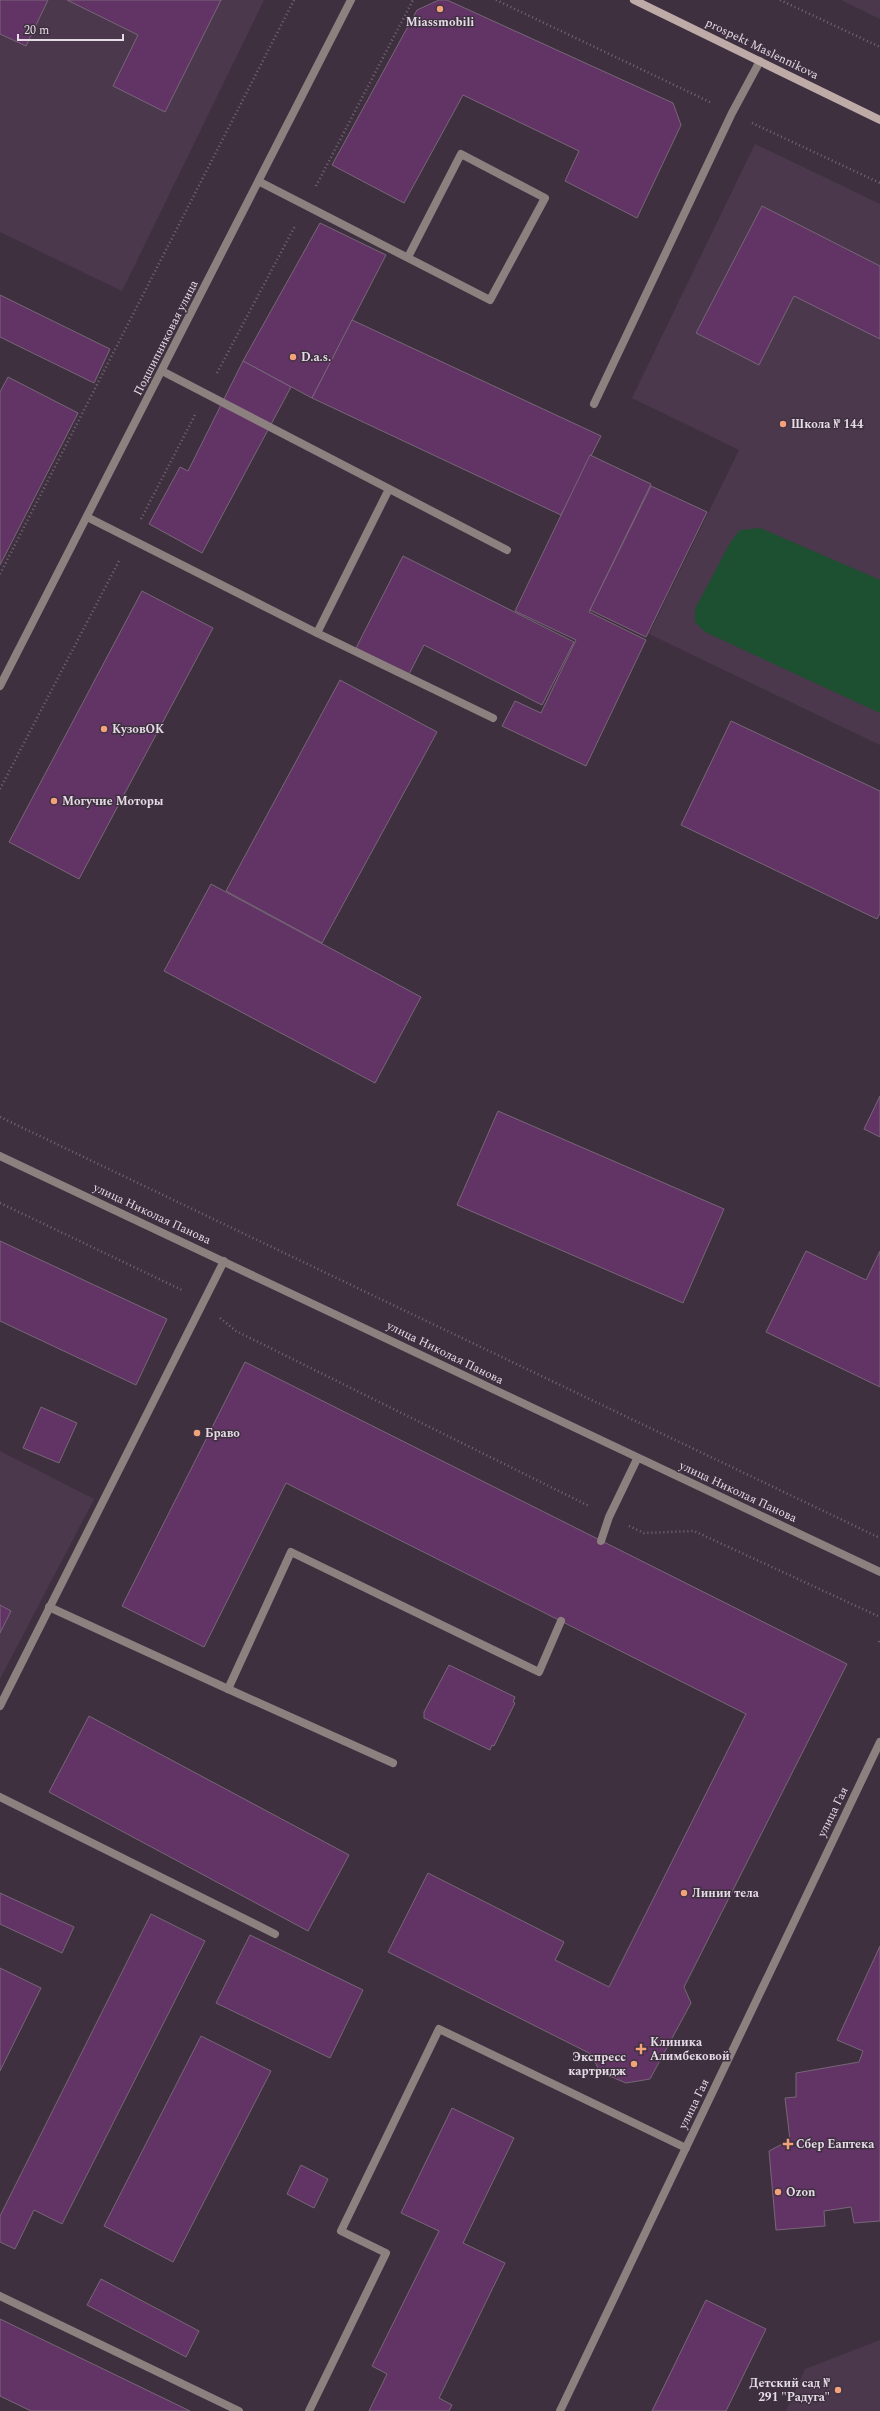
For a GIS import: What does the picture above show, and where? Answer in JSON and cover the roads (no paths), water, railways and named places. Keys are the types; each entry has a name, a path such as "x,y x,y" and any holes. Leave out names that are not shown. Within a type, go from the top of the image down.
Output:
{"main road":[{"name":"prospekt Maslennikova","path":"634,0 880,120"}],"street":[{"name":"Подшипниковая улица","path":"0,686 260,182 352,0"},
{"path":"594,404 732,113 760,61"},
{"path":"260,182 408,256 490,300 545,198 462,154 408,256"},
{"path":"162,371 507,550"},
{"path":"316,633 388,489"},
{"path":"87,517 316,633 493,718"},
{"name":"улица Николая Панова","path":"0,1156 224,1261 637,1459 880,1572"},
{"path":"0,1706 224,1261"},
{"path":"601,1541 609,1516 637,1459"},
{"path":"228,1689 292,1552 539,1672 561,1621"},
{"path":"49,1607 394,1763"},
{"name":"улица Гая","path":"560,2411 880,1742"},
{"path":"0,1797 275,1934"},
{"path":"309,2411 386,2253 341,2231 439,2029 686,2148"},
{"path":"0,2296 239,2411"}],"place":[{"name":"Miassmobili","path":"440,9"},
{"name":"D.a.s.","path":"293,357"},
{"name":"Школа № 144","path":"783,424"},
{"name":"КузовОК","path":"104,729"},
{"name":"Могучие Моторы","path":"54,801"},
{"name":"Браво","path":"197,1433"},
{"name":"Линии тела","path":"684,1893"},
{"name":"Клиника Алимбековой","path":"641,2049"},
{"name":"Экспресс картридж","path":"634,2064"},
{"name":"Сбер Еаптека","path":"788,2144"},
{"name":"Ozon","path":"778,2192"},
{"name":"Детский сад № 291 \"Радуга\"","path":"838,2390"}]}
